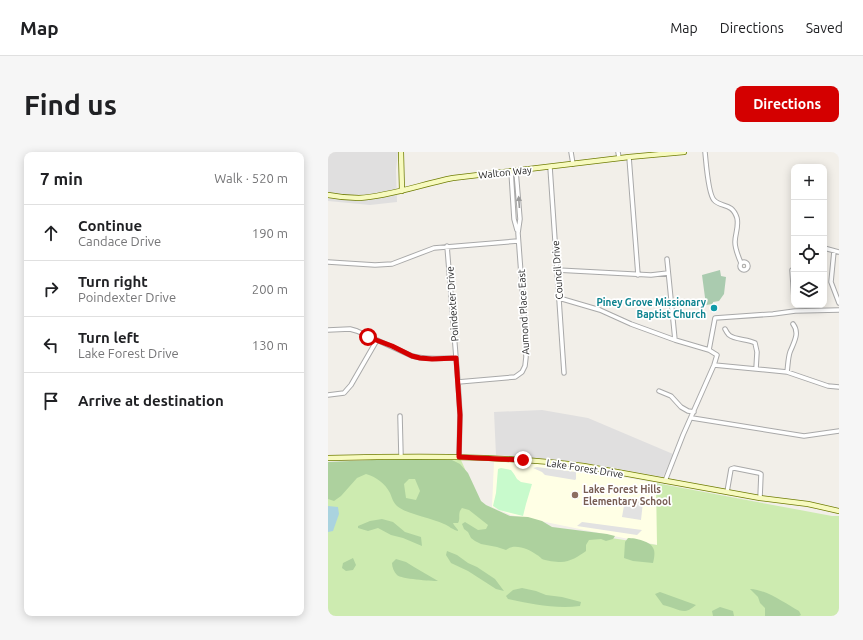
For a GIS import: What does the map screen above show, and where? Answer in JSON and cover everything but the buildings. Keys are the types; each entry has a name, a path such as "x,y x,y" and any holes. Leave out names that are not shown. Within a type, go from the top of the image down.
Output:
{"street":[{"path":"401,152 402,191"},
{"path":"571,152 573,164"},
{"path":"618,152 619,158"},
{"name":"Walton Way","path":"328,195 358,198 375,196 453,178 652,154 684,152"},
{"path":"705,152 712,199 734,211 737,220 738,227 735,244 741,263"},
{"path":"629,157 638,274"},
{"name":"Council Drive","path":"550,167 564,373"},
{"name":"Aumond Place East","path":"511,171 514,219 518,233"},
{"name":"Aumond Place East","path":"458,382 515,377 522,372 525,366 526,344 518,241 520,219 516,171"},
{"path":"328,262 375,265 392,264 434,248 518,241"},
{"name":"Poindexter Drive","path":"448,246 460,415 459,457"},
{"path":"827,249 839,252"},
{"path":"834,250 831,282 839,303"},
{"path":"667,258 675,340"},
{"path":"557,270 652,275 668,273"},
{"path":"559,298 600,310 631,324 675,340 709,350 717,355 692,418 683,435 664,481"},
{"path":"709,350 715,318 795,311 839,310"},
{"path":"787,372 790,352 797,334 794,324"},
{"path":"328,330 350,329 358,331 368,337 420,358 456,358"},
{"path":"725,329 729,335 755,343 757,352 756,369"},
{"path":"328,395 344,393 351,385 377,340"},
{"path":"714,365 787,372 828,386 839,387"},
{"path":"659,391 671,396 681,407 688,411 694,412"},
{"path":"400,416 401,456"},
{"path":"692,418 804,436 839,431"},
{"name":"Lake Forest Drive","path":"328,458 401,456 459,457 515,459 560,463 760,498 808,504 839,511"},
{"path":"727,492 730,469 734,468 761,474 760,498"}],"shaded area":[{"path":"328,152 398,152 396,170 397,202 370,205 328,201"},
{"path":"720,270 721,276 726,277 724,294 719,301 706,305 702,275"},
{"path":"542,410 588,418 673,454 663,477 585,463 496,455 494,412"},
{"name":"Lake Forest Hills Elementary School","path":"494,462 530,463 576,469 656,483 658,545 511,515 492,507"},
{"path":"537,467 576,472 576,479 545,475 533,468"},
{"path":"625,500 643,502 641,520 622,517"},
{"path":"582,522 642,530 637,535 577,526"}],"green space":[{"path":"416,458 450,459 460,464 468,473 481,501 486,505 510,516 528,517 542,521 552,527 615,536 613,539 606,541 601,539 589,540 586,545 586,551 571,560 564,562 542,559 534,553 522,548 513,547 506,550 481,544 471,538 462,524 465,522 478,530 486,529 488,525 469,510 462,508 459,514 458,523 453,523 458,531 439,522 401,509 394,503 388,489 383,483 366,474 357,478 341,496 334,501 328,499 328,462","holes":["409,479 415,479 420,491 416,500 406,498 404,484"]},
{"path":"461,460 487,519 657,545 656,483 832,516 839,516 839,616 328,616 328,463"},
{"path":"501,468 511,470 521,482 532,484 523,516 499,510 493,506 496,493 498,469"},
{"path":"382,519 393,522 405,532 421,537 422,546 391,535 378,528 368,531 358,528 358,526 370,521"},
{"path":"628,538 639,539 647,542 653,547 653,563 633,561 624,558 625,542"},
{"path":"447,551 457,555 495,579 504,591 496,589 468,571 451,563 446,555"},
{"path":"353,558 356,565 353,570 346,571 342,568 343,563"},
{"path":"396,559 406,562 438,581 416,580 397,575 392,566 392,563"},
{"path":"522,588 546,595 581,602 580,606 544,606 508,599 506,596 513,590"},
{"path":"750,589 776,597 799,611 801,615 765,616 765,608 760,603 758,597"},
{"path":"660,592 696,605 685,611 663,605 655,594"},
{"path":"720,607 733,611 734,616 713,616 712,611"}],"water":[{"path":"328,506 338,507 339,514 333,531 328,532"}],"place":[{"name":"Piney Grove Missionary Baptist Church","path":"714,308"},
{"name":"Lake Forest Hills Elementary School","path":"575,495"}],"route":[{"path":"368,337 420,358 456,358 460,415 459,457 523,460"}]}
